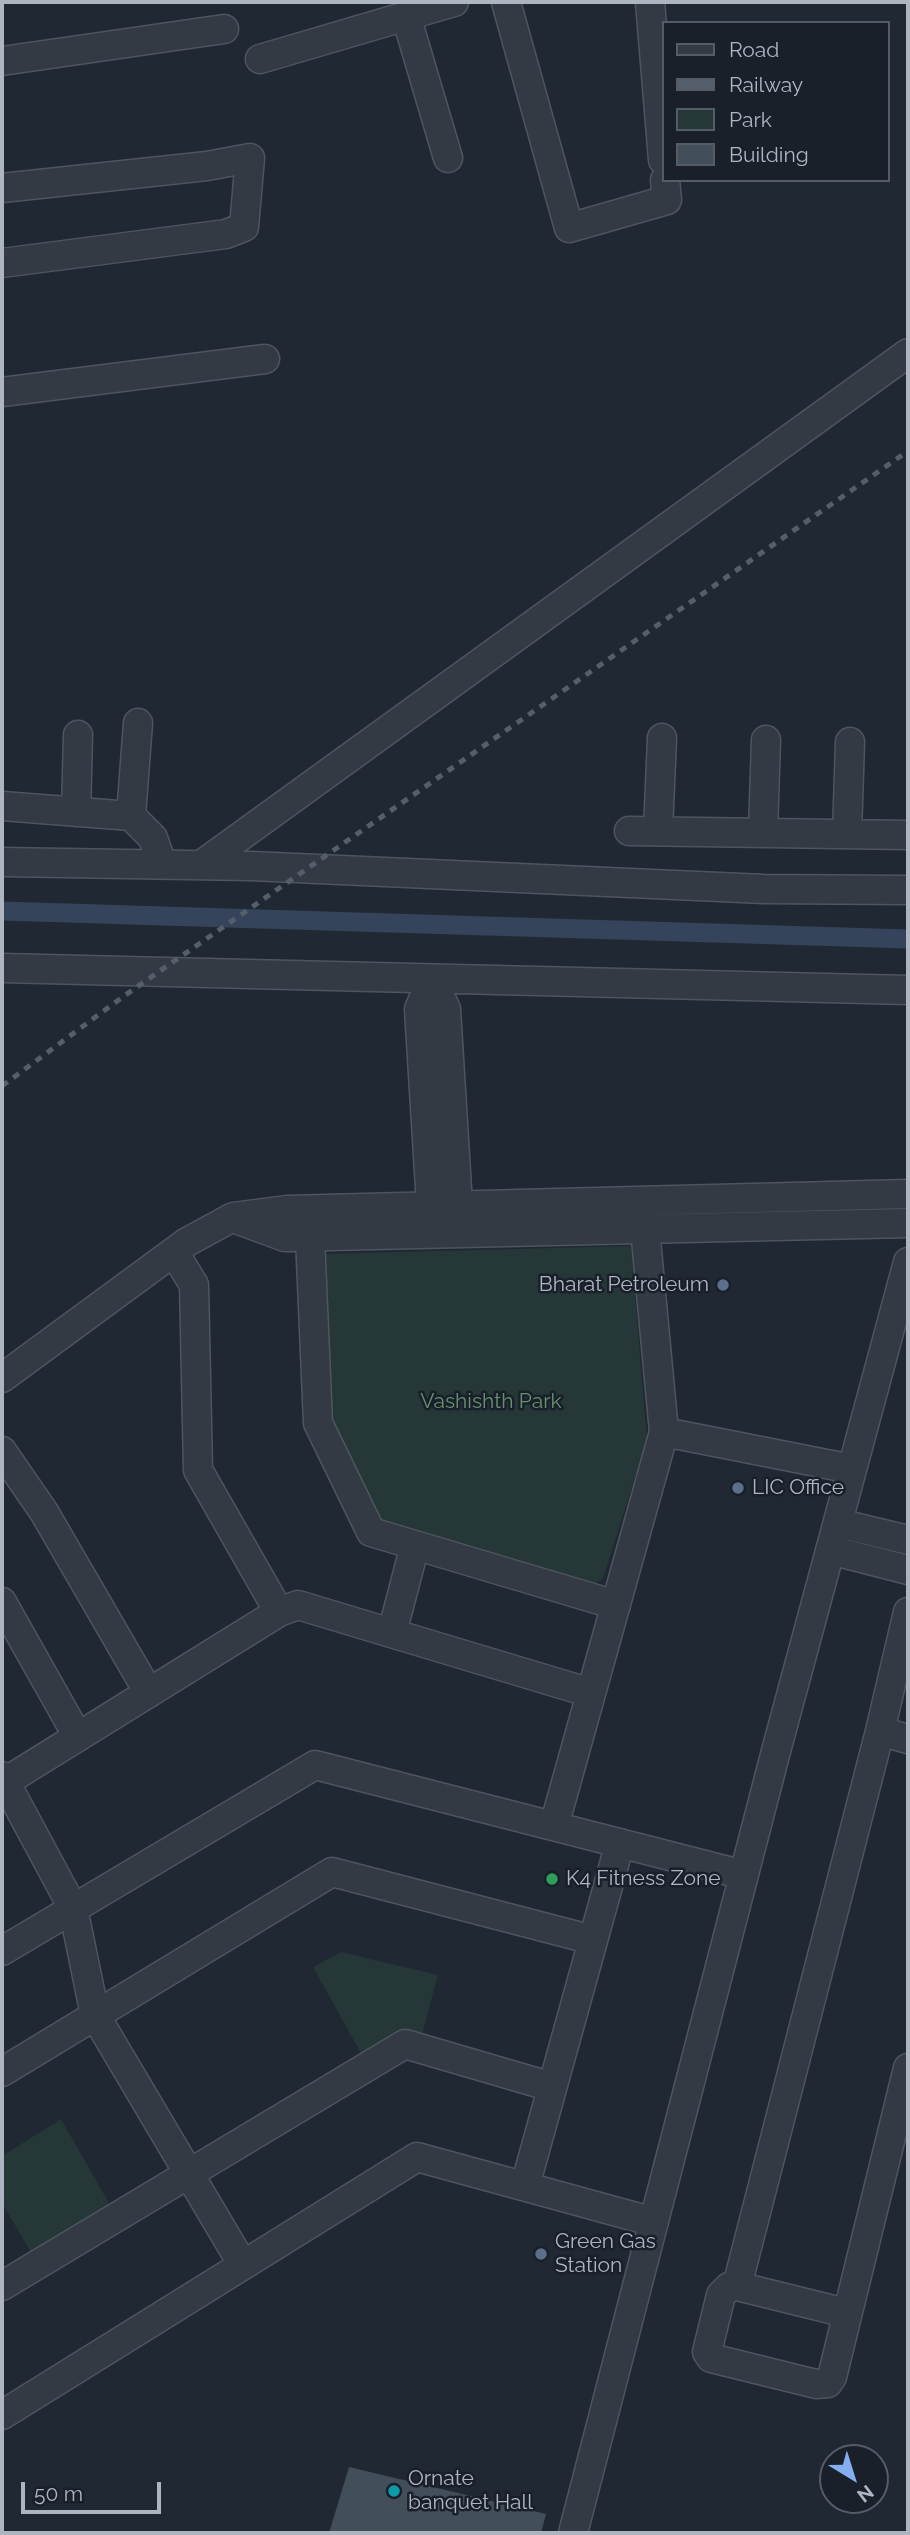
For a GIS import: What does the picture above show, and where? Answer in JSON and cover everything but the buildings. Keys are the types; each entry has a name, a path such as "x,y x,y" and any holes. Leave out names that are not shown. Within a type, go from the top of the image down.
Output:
{"street":[{"path":"260,59 454,2"},
{"path":"506,2 569,228 667,201 665,182"},
{"path":"650,2 662,148"},
{"path":"406,16 448,158"},
{"path":"2,61 224,29"},
{"path":"2,188 207,166 250,158 244,227 226,234 2,263"},
{"path":"201,865 908,353"},
{"path":"2,392 265,359"},
{"path":"131,816 138,723"},
{"path":"76,812 78,735"},
{"path":"658,831 662,738"},
{"path":"763,832 766,740"},
{"path":"847,834 850,742"},
{"path":"2,806 131,816 153,838 162,864"},
{"path":"629,831 908,835"},
{"path":"2,862 201,865 765,889 908,890"},
{"path":"2,968 908,990"},
{"path":"432,979 446,1009 444,1205 440,1233"},
{"path":"2,1378 187,1242 233,1217 287,1210 908,1194"},
{"path":"233,1217 285,1237 908,1223"},
{"path":"554,1826 664,1432 645,1229"},
{"path":"310,1237 318,1423 371,1532 616,1605"},
{"path":"174,1252 194,1285 198,1470 279,1612"},
{"path":"573,2533 744,1875 908,1262"},
{"path":"664,1432 852,1469"},
{"path":"2,1451 44,1513 149,1693"},
{"path":"838,1522 908,1540"},
{"path":"392,1633 415,1545"},
{"path":"831,1550 908,1570"},
{"path":"2,1602 78,1737"},
{"path":"243,2265 96,2015 73,1908 12,1821 3,1779 78,1737 279,1612 298,1605 592,1693"},
{"path":"737,2286 880,1731 908,1612"},
{"path":"880,1731 908,1739"},
{"path":"2,1951 315,1765 744,1875"},
{"path":"525,2186 620,1843"},
{"path":"2,2072 332,1872 593,1940"},
{"path":"2,2286 405,2044 552,2087"},
{"path":"846,2313 737,2286 729,2287 721,2295 707,2352 709,2356 803,2381 822,2385 828,2383 832,2377 908,2068"},
{"path":"2,2415 417,2157 654,2222"}],"green space":[{"name":"Vashishth Park","path":"631,1246 647,1439 603,1579 584,1589 383,1529 333,1437 323,1254"},
{"path":"341,1952 438,1975 421,2038 364,2059 313,1967"},
{"path":"61,2119 113,2210 35,2259 2,2203 2,2156"}],"waterway":[{"path":"2,911 908,939"}],"railway":[{"path":"2,1086 124,996 908,451"}],"place":[{"name":"Bharat Petroleum","path":"723,1285"},
{"name":"LIC Office","path":"738,1488"},
{"name":"K4 Fitness Zone","path":"552,1879"},
{"name":"Green Gas Station","path":"541,2254"},
{"name":"Ornate banquet Hall","path":"394,2491"}]}
